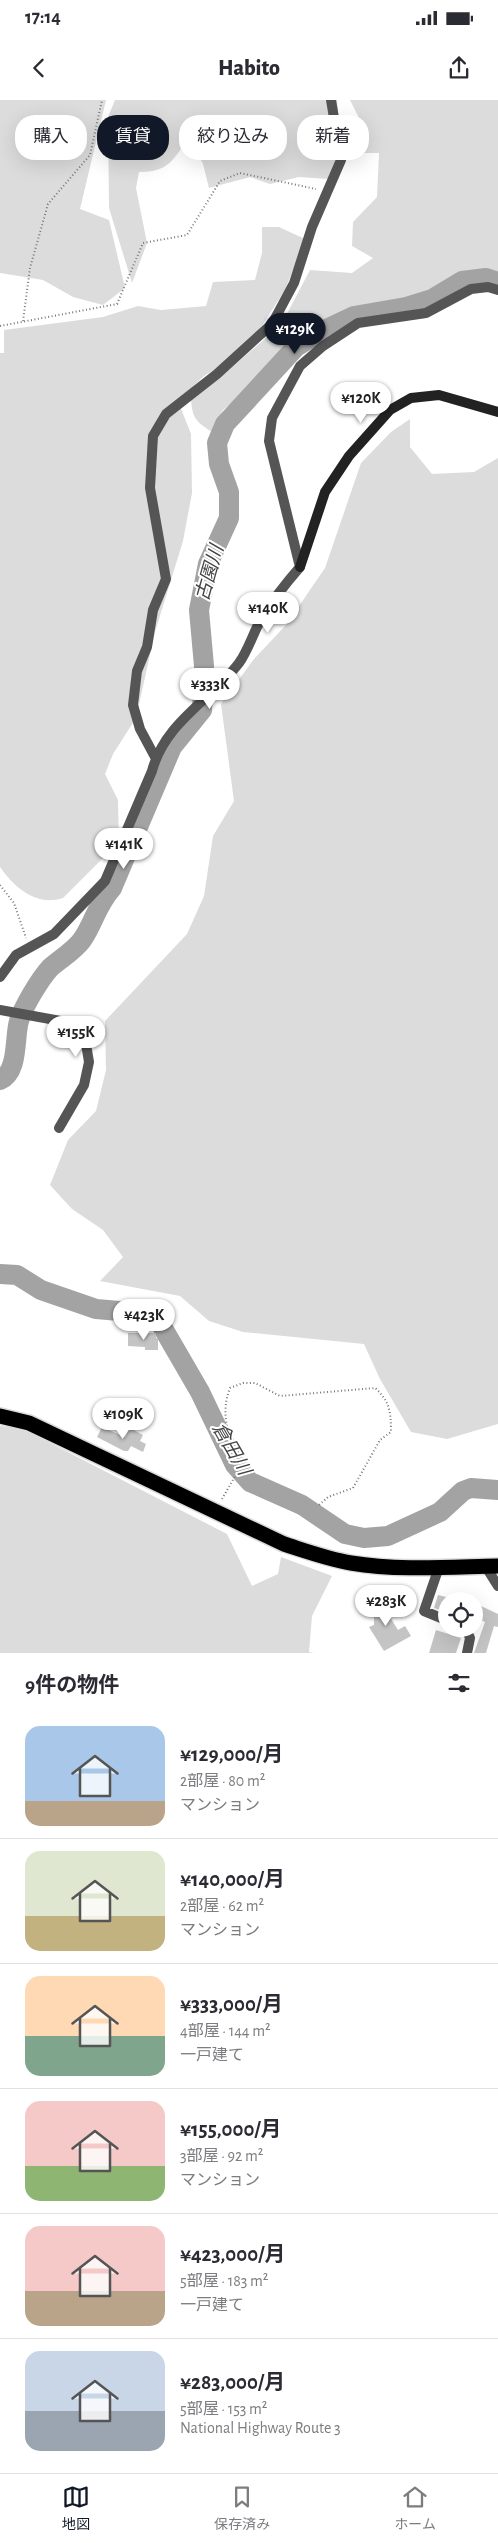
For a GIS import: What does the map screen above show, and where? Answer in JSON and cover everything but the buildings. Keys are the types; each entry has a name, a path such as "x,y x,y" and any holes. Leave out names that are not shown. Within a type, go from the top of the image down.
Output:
{"highway":[{"path":"0,1416 29,1423 284,1544 328,1558 384,1567 492,1566"}],"street":[{"path":"156,757 140,729 133,705 136,671 147,648 153,610 166,579 150,488 153,436 166,414 217,374 272,324 294,283 326,191 341,160 330,100"},
{"path":"300,567 269,441 272,418 300,366 323,346 358,323 426,313 472,289 488,287 498,290"},
{"path":"0,976 16,955 54,934 105,880 166,737 184,716 219,685 240,662 263,616 282,588 300,567 325,492 349,456 390,410 411,398 440,395 498,412"},
{"path":"0,1010 72,1023 84,1032 89,1062 84,1085 59,1128"},
{"path":"492,1566 498,1586"},
{"path":"438,1617 424,1611 439,1567"},
{"path":"466,1653 470,1637"}],"path":[{"path":"23,321 30,268 48,204 90,155 102,100"},
{"path":"0,326 116,304 135,257 143,243 187,235 220,181 240,173 326,191"},
{"path":"0,885 14,903 30,947"},
{"path":"214,1512 241,1466 229,1437 224,1418 225,1401 230,1388 243,1383 255,1383 280,1396 375,1388 385,1397 391,1413 391,1432 380,1440 353,1488 328,1497 318,1506"}],"shaded area":[{"path":"0,100 106,100 102,115 97,115 97,138 80,209 109,220 125,288 103,305 73,297 43,280 0,273"},
{"path":"115,100 337,100 338,115 297,115 297,160 337,160 328,179 299,177 270,184 250,177 209,188 201,160 287,160 287,115 179,115 179,151 164,167 157,170 139,172 136,188 147,243 132,283 109,208 108,160 169,160 169,115 109,115"},
{"path":"350,100 498,100 498,274 481,274 419,307 346,321 315,337 223,410 215,423 215,434 194,416 191,398 223,375 281,325 310,270 352,273 373,258 352,246 353,222 377,197 379,153 369,153 369,115 358,115"},
{"path":"262,227 279,227 305,239 285,290 259,330 235,357 204,376 178,401 191,434 192,493 183,541 155,632 136,718 113,754 105,774 118,800 119,842 63,898 44,900 19,888 0,867 0,353 4,353 4,330 103,317 138,306 161,310 206,306 213,282 255,280 262,253"},
{"path":"410,419 410,447 432,474 474,472 498,458 498,1424 447,1439 411,1432 380,1379 364,1344 243,1332 209,1321 180,1296 100,1281 123,1257 103,1230 72,1209 50,1185 68,1140 96,1111 106,1070 105,1021 187,934 204,896 213,836 234,801 221,704 254,659 286,625 325,568 361,463 391,432"},
{"path":"0,1426 21,1428 227,1534 252,1586 278,1574 281,1557 332,1576 312,1616 309,1652 314,1653 0,1653"}],"waterway":[{"name":"古園川","path":"0,1080 6,1076 13,1062 19,1021 28,1001 50,968 75,948 86,934 102,901 112,888 172,747 202,710 204,666 199,610 208,564 229,518 229,492 219,464 217,443 225,424 296,347 322,331 354,316 406,307 432,299 462,281 486,278 498,282"},
{"name":"倉田川","path":"0,1274 17,1275 41,1290 96,1309 143,1313 160,1323 200,1392 235,1465 250,1482 302,1505 345,1534 364,1538 388,1536 440,1512 463,1491 471,1488 498,1490"}]}
